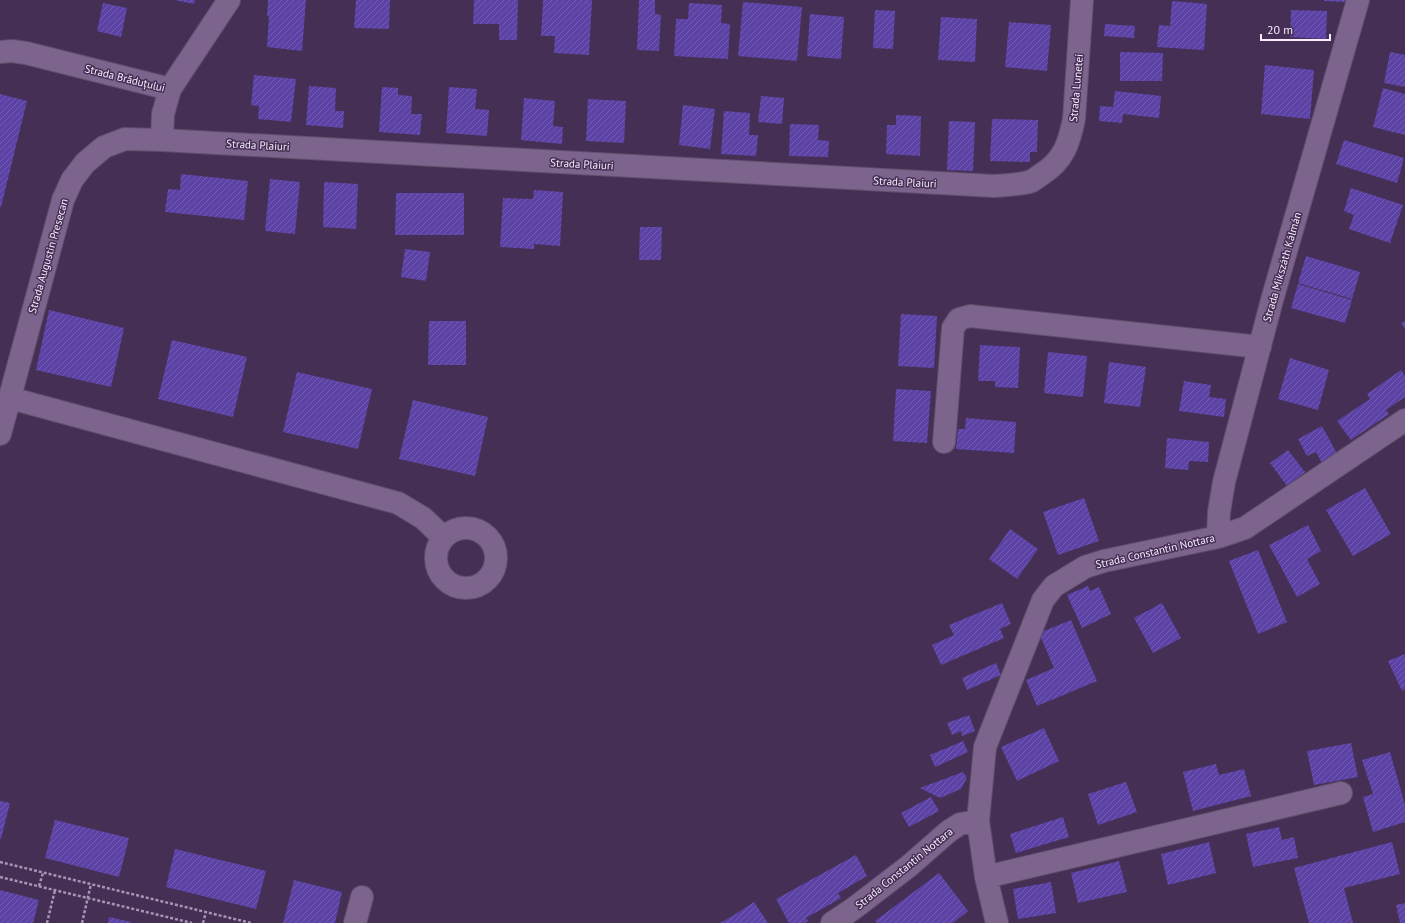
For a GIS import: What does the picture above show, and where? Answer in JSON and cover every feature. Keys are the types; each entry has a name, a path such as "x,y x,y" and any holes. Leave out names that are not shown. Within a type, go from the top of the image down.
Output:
{"street":[{"name":"Strada Brăduțului","path":"0,52 26,53 170,89 228,0"},
{"name":"Strada Lunetei","path":"1049,170 1062,158 1070,138 1074,119 1082,0"},
{"name":"Strada Mikszáth Kálmán","path":"1218,537 1219,512 1224,482 1272,300 1358,0"},
{"path":"162,140 163,114 170,89"},
{"name":"Strada Augustin Presecan","path":"0,434 62,200 72,180 85,163 104,147 125,139 162,140"},
{"name":"Strada Plaiuri","path":"162,140 994,186 1015,185 1032,180 1049,170"},
{"path":"944,442 954,328 959,319 970,316 1260,347"},
{"path":"10,398 398,503 423,518 443,537"},
{"name":"Strada Constantin Nottara","path":"996,923 986,877 978,822 985,748 1043,600 1054,586 1085,568 1104,561 1218,537 1245,528 1405,420"},
{"path":"986,877 1341,793"},
{"name":"Strada Constantin Nottara","path":"832,923 853,909 909,866 949,831 960,824 978,822"},
{"path":"355,923 362,897"}],"path":[{"path":"0,862 251,923"},
{"path":"39,886 43,873"},
{"path":"0,877 192,923"},
{"path":"82,923 91,884"},
{"path":"47,923 55,890"},
{"path":"203,923 206,912"}],"building":[{"path":"174,0 195,0 194,4"},
{"path":"268,0 306,0 302,51 267,47 269,16 267,16"},
{"path":"356,0 390,0 389,29 354,28"},
{"path":"474,0 518,0 517,40 499,40 499,24 473,24"},
{"path":"543,0 592,0 589,55 554,53 555,36 541,36"},
{"path":"639,0 655,0 655,14 661,15 659,51 637,50"},
{"path":"1346,0 1346,2 1324,1"},
{"path":"1172,1 1207,4 1204,50 1157,47 1159,25 1170,26"},
{"path":"743,2 802,7 797,61 738,56"},
{"path":"103,3 127,8 121,37 97,31"},
{"path":"689,3 722,5 721,23 730,24 728,59 674,56 676,19 688,19"},
{"path":"875,10 895,11 893,49 873,48"},
{"path":"1291,10 1327,11 1326,39 1290,37"},
{"path":"810,14 844,17 841,59 807,56"},
{"path":"941,17 977,19 975,62 938,60"},
{"path":"1009,22 1051,25 1047,71 1005,67"},
{"path":"1105,24 1135,26 1134,38 1104,36"},
{"path":"1120,52 1163,53 1162,81 1120,81"},
{"path":"1390,52 1405,55 1405,87 1384,83"},
{"path":"1265,65 1314,70 1310,119 1261,114"},
{"path":"254,75 296,79 291,122 258,119 259,106 251,105"},
{"path":"309,86 336,88 335,111 344,111 343,128 306,125"},
{"path":"382,87 398,88 398,95 412,96 411,114 422,114 420,135 379,132"},
{"path":"449,87 477,89 475,109 489,110 487,136 446,133"},
{"path":"1383,88 1405,94 1405,135 1373,127"},
{"path":"1115,91 1161,96 1159,118 1123,114 1122,123 1099,121 1100,106 1113,107"},
{"path":"0,94 27,101 1,207 0,207"},
{"path":"761,96 784,98 782,124 758,122"},
{"path":"524,98 555,101 553,126 563,127 562,144 521,140"},
{"path":"588,99 626,101 624,143 586,141"},
{"path":"683,105 715,109 710,149 679,145"},
{"path":"724,111 750,113 749,135 758,135 756,156 721,154"},
{"path":"896,115 921,116 920,156 886,154 887,125 896,125"},
{"path":"992,119 1038,120 1037,152 1030,152 1030,162 990,161"},
{"path":"949,121 975,122 973,171 947,170"},
{"path":"790,124 819,125 818,140 829,141 828,157 789,156"},
{"path":"1344,140 1404,158 1397,183 1336,164"},
{"path":"181,174 248,181 244,220 165,212 168,189 180,190"},
{"path":"270,179 300,182 295,234 265,231"},
{"path":"324,182 358,184 356,229 323,227"},
{"path":"1351,188 1403,205 1390,243 1349,229 1354,215 1344,211"},
{"path":"534,190 563,192 560,246 534,244 534,249 500,247 503,198 533,199"},
{"path":"396,193 464,193 464,235 395,235"},
{"path":"640,227 662,227 661,260 639,260"},
{"path":"405,249 430,252 426,281 401,277"},
{"path":"1306,256 1360,272 1352,299 1298,283"},
{"path":"1298,284 1352,300 1345,323 1291,308"},
{"path":"49,310 124,328 111,387 36,370"},
{"path":"901,314 937,316 934,368 898,366"},
{"path":"429,321 466,321 466,365 428,365"},
{"path":"1405,321 1405,329 1401,323"},
{"path":"172,340 247,357 233,417 158,399"},
{"path":"980,345 1020,347 1018,388 995,387 995,381 978,381"},
{"path":"1048,352 1087,356 1083,397 1044,393"},
{"path":"1290,358 1329,370 1318,410 1278,399"},
{"path":"1109,362 1146,367 1140,407 1104,403"},
{"path":"1401,370 1405,376 1405,397 1386,410 1389,414 1351,440 1337,421 1370,399 1367,394"},
{"path":"297,372 372,389 358,449 283,432"},
{"path":"1184,381 1211,385 1209,397 1226,399 1224,417 1179,411"},
{"path":"896,389 931,391 927,443 893,441"},
{"path":"413,400 488,417 475,476 399,459"},
{"path":"966,418 1016,422 1014,453 956,449 958,429 965,429"},
{"path":"1322,426 1339,457 1323,465 1316,452 1307,456 1298,439"},
{"path":"1167,438 1209,442 1208,462 1189,461 1188,470 1165,468"},
{"path":"1288,450 1305,472 1287,486 1270,463"},
{"path":"1365,488 1391,534 1353,556 1326,510"},
{"path":"1084,498 1099,541 1058,555 1043,512"},
{"path":"1308,525 1321,551 1307,559 1320,584 1297,597 1269,545"},
{"path":"1010,529 1038,549 1017,579 989,559"},
{"path":"1258,550 1287,622 1258,634 1229,561"},
{"path":"1088,586 1090,591 1099,587 1111,614 1082,628 1067,595"},
{"path":"1002,603 1011,624 1000,629 1004,638 941,665 932,645 954,635 949,625"},
{"path":"1162,603 1181,638 1153,653 1134,618"},
{"path":"1071,620 1097,681 1037,706 1026,680 1054,668 1039,633"},
{"path":"1405,654 1405,689 1402,691 1388,661"},
{"path":"996,663 1001,675 967,690 962,678"},
{"path":"969,715 975,731 962,736 961,731 952,735 947,723"},
{"path":"1044,728 1059,761 1017,781 1001,747"},
{"path":"963,741 968,752 935,767 930,755"},
{"path":"1351,743 1358,777 1314,785 1307,751"},
{"path":"1390,752 1405,805 1405,822 1373,832 1363,797 1373,794 1362,760"},
{"path":"1216,764 1219,775 1244,769 1251,796 1193,811 1183,772"},
{"path":"963,772 967,778 961,789 940,798 920,788"},
{"path":"1126,782 1137,812 1098,825 1088,794"},
{"path":"931,797 939,811 909,827 901,813"},
{"path":"0,801 10,803 1,839 0,839"},
{"path":"1063,817 1069,837 1016,853 1010,834"},
{"path":"55,820 129,838 119,877 45,858"},
{"path":"1279,827 1282,840 1294,837 1298,858 1253,867 1246,834"},
{"path":"1209,842 1216,873 1168,885 1161,854"},
{"path":"1392,842 1400,874 1344,888 1353,923 1309,923 1294,868"},
{"path":"175,849 266,871 256,909 166,887"},
{"path":"856,855 867,876 838,893 841,898 806,918 808,921 805,923 789,923 776,899"},
{"path":"1119,861 1127,892 1078,903 1071,873"},
{"path":"939,873 968,911 953,923 877,923 875,921"},
{"path":"294,880 342,892 335,923 283,923"},
{"path":"1051,882 1056,913 1018,919 1013,889"},
{"path":"0,890 39,900 33,923 0,923"},
{"path":"754,902 768,923 720,923 734,915"},
{"path":"1405,903 1405,923 1400,923 1396,905"},
{"path":"109,917 131,922 131,923 108,923"}]}
